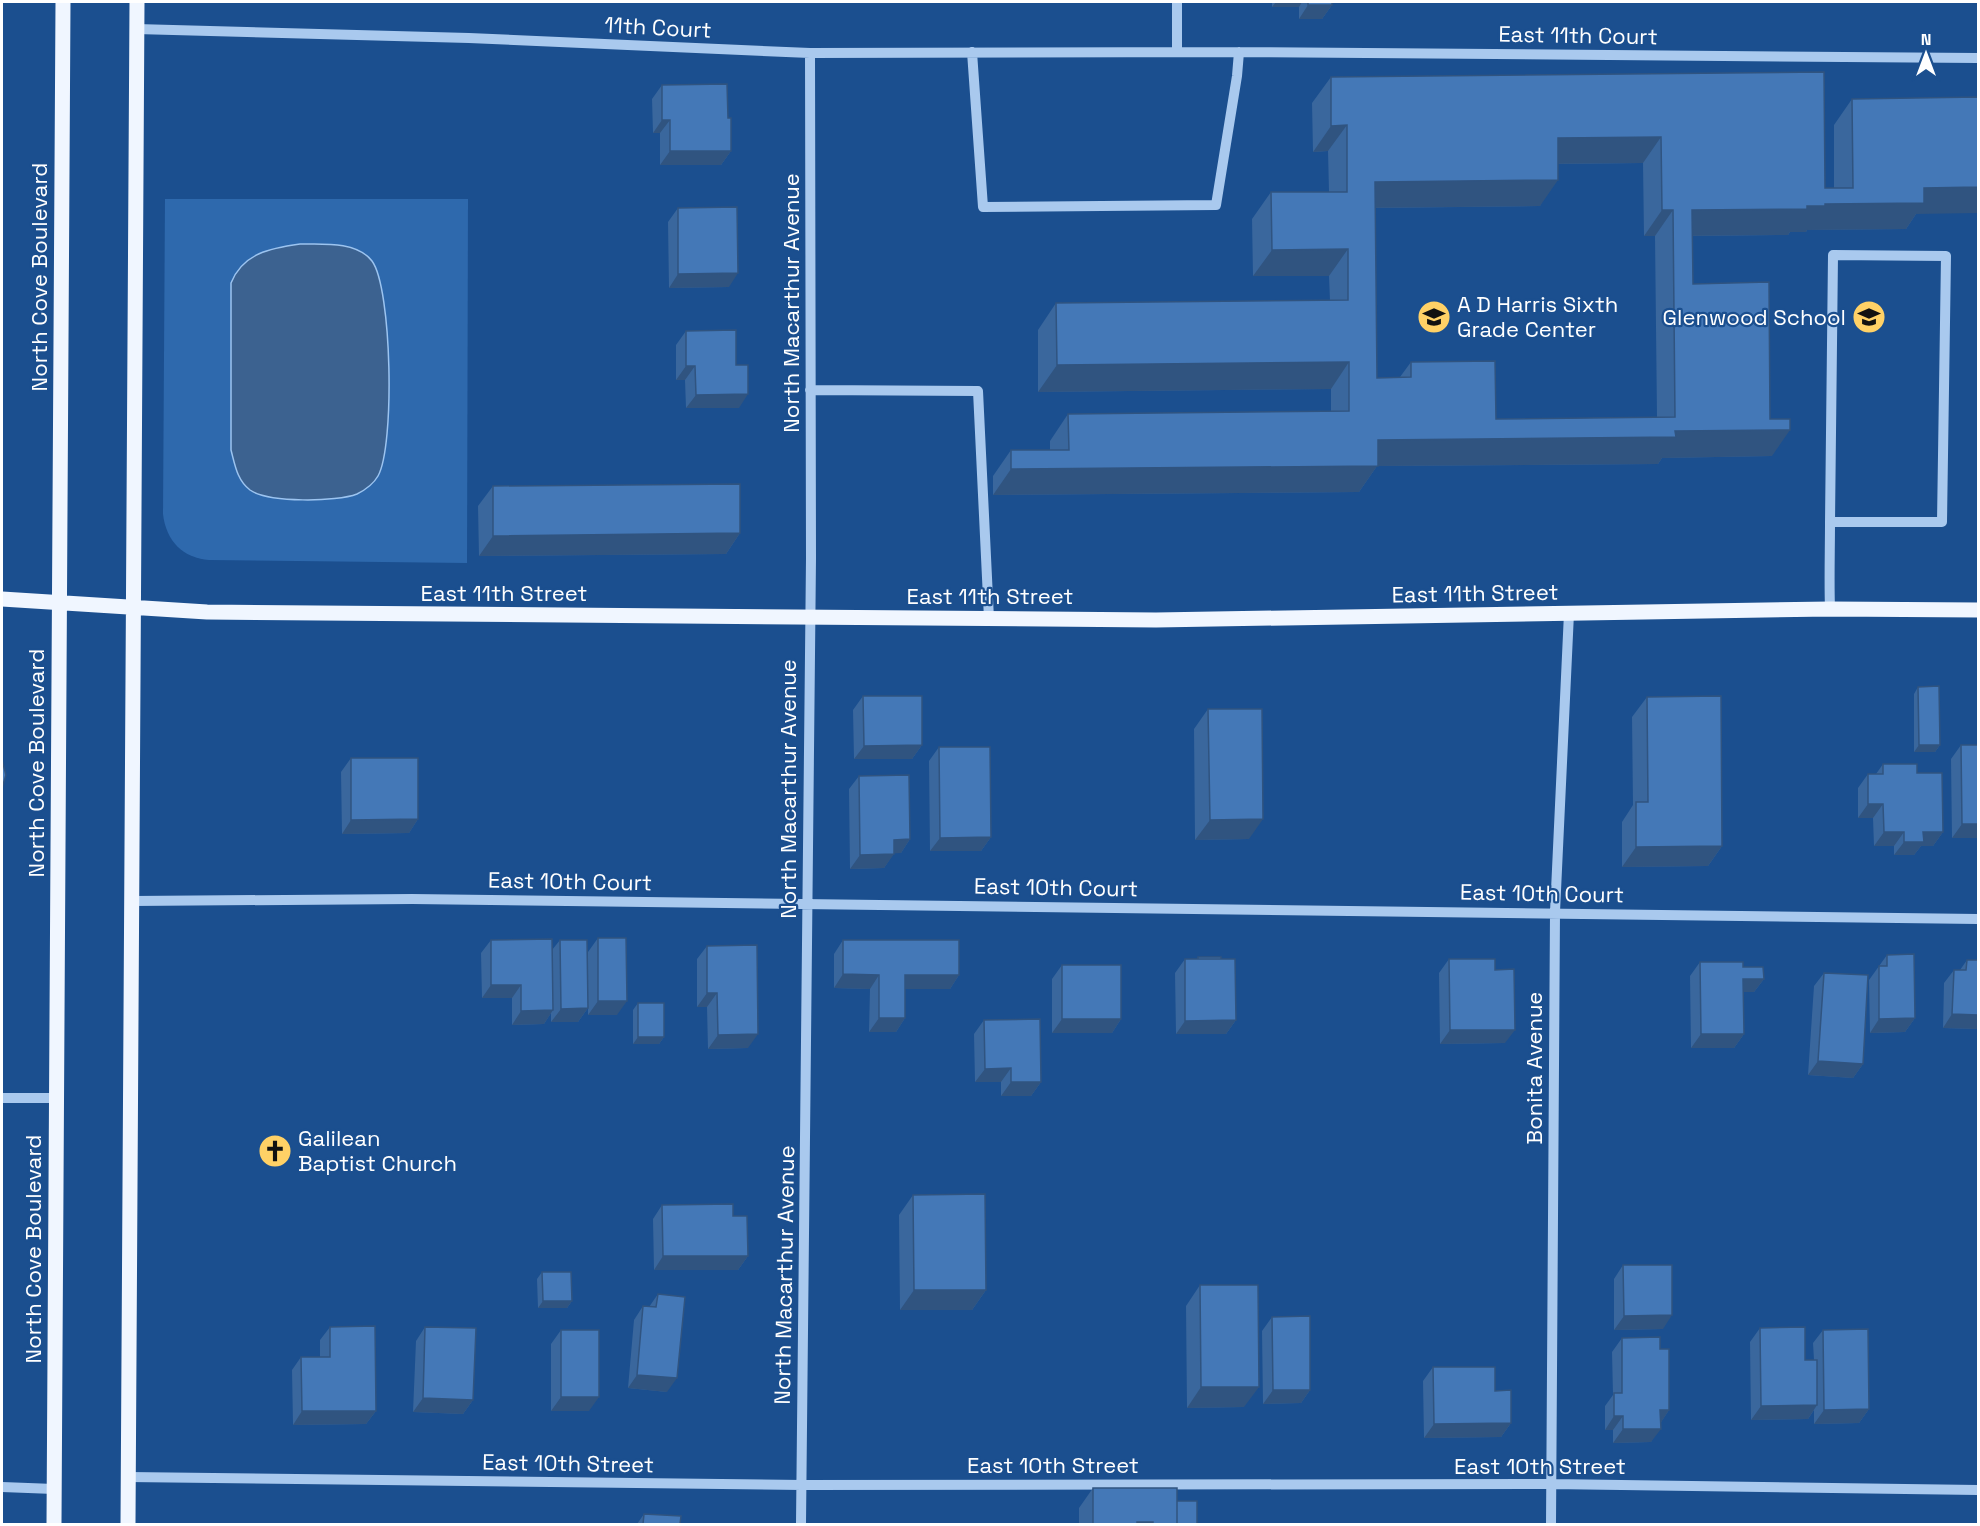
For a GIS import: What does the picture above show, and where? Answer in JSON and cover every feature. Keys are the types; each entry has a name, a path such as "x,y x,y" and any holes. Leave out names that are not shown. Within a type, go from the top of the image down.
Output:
{"main road":[{"name":"North Cove Boulevard","path":"54,1524 63,2"},
{"path":"128,1524 136,2"},
{"name":"East 11th Street","path":"2,599 207,612 809,618 1294,619 1830,609 1978,610"}],"street":[{"path":"1177,52 1178,2"},
{"name":"11th Court","path":"136,29 458,38 810,53 1177,52"},
{"path":"972,52 983,207 1216,205 1239,52"},
{"name":"East 11th Court","path":"1177,52 1978,58"},
{"name":"North Macarthur Avenue","path":"801,1524 809,618 810,53"},
{"path":"1830,522 1942,522 1946,256 1833,255 1830,522 1830,609"},
{"path":"810,390 978,391 989,619"},
{"name":"Bonita Avenue","path":"1551,1524 1555,912 1569,613"},
{"name":"East 10th Court","path":"132,901 412,899 1978,919"},
{"path":"2,1098 57,1098"},
{"name":"East 10th Street","path":"128,1477 802,1485 1551,1484 1978,1490"},
{"path":"2,1487 54,1489"}],"shaded area":[{"path":"165,199 468,199 467,563 209,560 191,556 172,540 163,514"},
{"path":"300,244 339,245 358,250 366,255 372,261 379,277 384,302 389,402 383,459 378,476 374,481 357,494 347,497 303,500 259,494 250,490 242,482 231,450 231,283 236,273 250,259 269,250"}],"building":[{"path":"1308,2 1332,2 1332,5 1308,5"},
{"path":"1824,72 1825,188 1853,188 1852,99 1978,97 1978,187 1924,188 1924,203 1825,204 1825,206 1807,206 1807,209 1692,210 1693,284 1769,282 1770,419 1790,419 1790,430 1675,431 1676,437 1378,440 1378,466 1011,469 1011,450 1069,450 1068,414 1349,411 1349,362 1057,365 1056,303 1348,300 1348,249 1272,250 1271,192 1347,192 1347,125 1331,126 1331,77","holes":["1661,137 1662,210 1673,210 1675,417 1496,419 1495,361 1411,362 1411,377 1377,378 1375,182 1558,180 1558,138"]},
{"path":"727,84 728,118 731,118 731,151 670,151 670,120 662,120 662,85"},
{"path":"737,207 738,273 678,274 678,208"},
{"path":"736,330 736,365 748,365 748,394 696,395 695,366 686,366 686,331"},
{"path":"740,484 740,533 493,536 493,486"},
{"path":"1939,686 1940,745 1919,745 1918,687"},
{"path":"863,696 922,696 922,745 864,746"},
{"path":"1721,696 1722,846 1636,847 1636,802 1648,802 1647,697"},
{"path":"1208,709 1262,709 1263,819 1210,820"},
{"path":"1961,745 1978,745 1978,824 1962,824"},
{"path":"939,747 990,747 991,837 940,838"},
{"path":"351,758 418,758 418,819 351,820"},
{"path":"2,760 6,775 2,788"},
{"path":"1883,764 1917,764 1917,773 1942,773 1943,832 1923,832 1924,842 1904,842 1904,832 1884,832 1883,804 1868,804 1868,774 1883,774"},
{"path":"909,775 910,839 894,840 894,854 860,855 859,776"},
{"path":"598,938 626,938 627,1001 598,1001"},
{"path":"552,939 553,1010 521,1011 521,985 491,985 491,940"},
{"path":"560,940 587,940 588,1008 561,1009"},
{"path":"843,940 959,940 959,975 905,975 905,1018 879,1018 879,975 843,974"},
{"path":"757,945 758,1034 718,1035 717,993 707,993 707,946"},
{"path":"1914,954 1915,1018 1879,1019 1879,966 1887,966 1887,955"},
{"path":"1198,957 1221,957 1221,959 1198,959"},
{"path":"1185,959 1235,959 1236,1020 1185,1021"},
{"path":"1449,959 1495,959 1495,970 1514,969 1515,1030 1450,1030"},
{"path":"1967,960 1978,960 1978,1015 1952,1014 1954,970 1966,970"},
{"path":"1700,962 1743,962 1743,967 1763,967 1764,979 1743,979 1744,1034 1701,1034"},
{"path":"1062,965 1121,965 1121,1019 1062,1019"},
{"path":"1824,973 1868,975 1863,1064 1818,1061"},
{"path":"638,1003 664,1003 664,1037 638,1037"},
{"path":"1040,1019 1041,1082 1011,1082 1011,1068 985,1069 984,1020"},
{"path":"985,1194 986,1290 914,1290 913,1195"},
{"path":"733,1204 733,1216 747,1216 748,1256 663,1256 662,1205"},
{"path":"1623,1265 1672,1265 1672,1315 1624,1316"},
{"path":"542,1272 571,1272 572,1301 543,1301"},
{"path":"1200,1285 1258,1285 1259,1387 1201,1387"},
{"path":"658,1294 685,1297 677,1378 637,1375 643,1306 656,1307"},
{"path":"1310,1316 1310,1390 1273,1390 1272,1317"},
{"path":"375,1326 376,1411 302,1411 301,1357 330,1357 330,1327"},
{"path":"425,1327 476,1328 473,1400 423,1398"},
{"path":"1805,1327 1805,1360 1817,1360 1817,1405 1761,1406 1760,1328"},
{"path":"1868,1329 1869,1409 1824,1410 1823,1330"},
{"path":"561,1330 599,1330 599,1397 561,1397"},
{"path":"1660,1337 1660,1349 1669,1349 1669,1410 1660,1410 1661,1429 1623,1429 1623,1416 1614,1416 1614,1393 1622,1393 1622,1338"},
{"path":"1433,1367 1495,1367 1495,1391 1511,1390 1511,1423 1434,1424"},
{"path":"1093,1488 1177,1488 1177,1524 1137,1522 1137,1524 1093,1524"},
{"path":"1177,1501 1197,1501 1197,1524 1177,1524"},
{"path":"644,1514 681,1516 680,1524 643,1524"}],"place":[{"name":"A D Harris Sixth Grade Center","path":"1434,317"},
{"name":"Glenwood School","path":"1869,317"},
{"name":"Galilean Baptist Church","path":"275,1151"}]}
